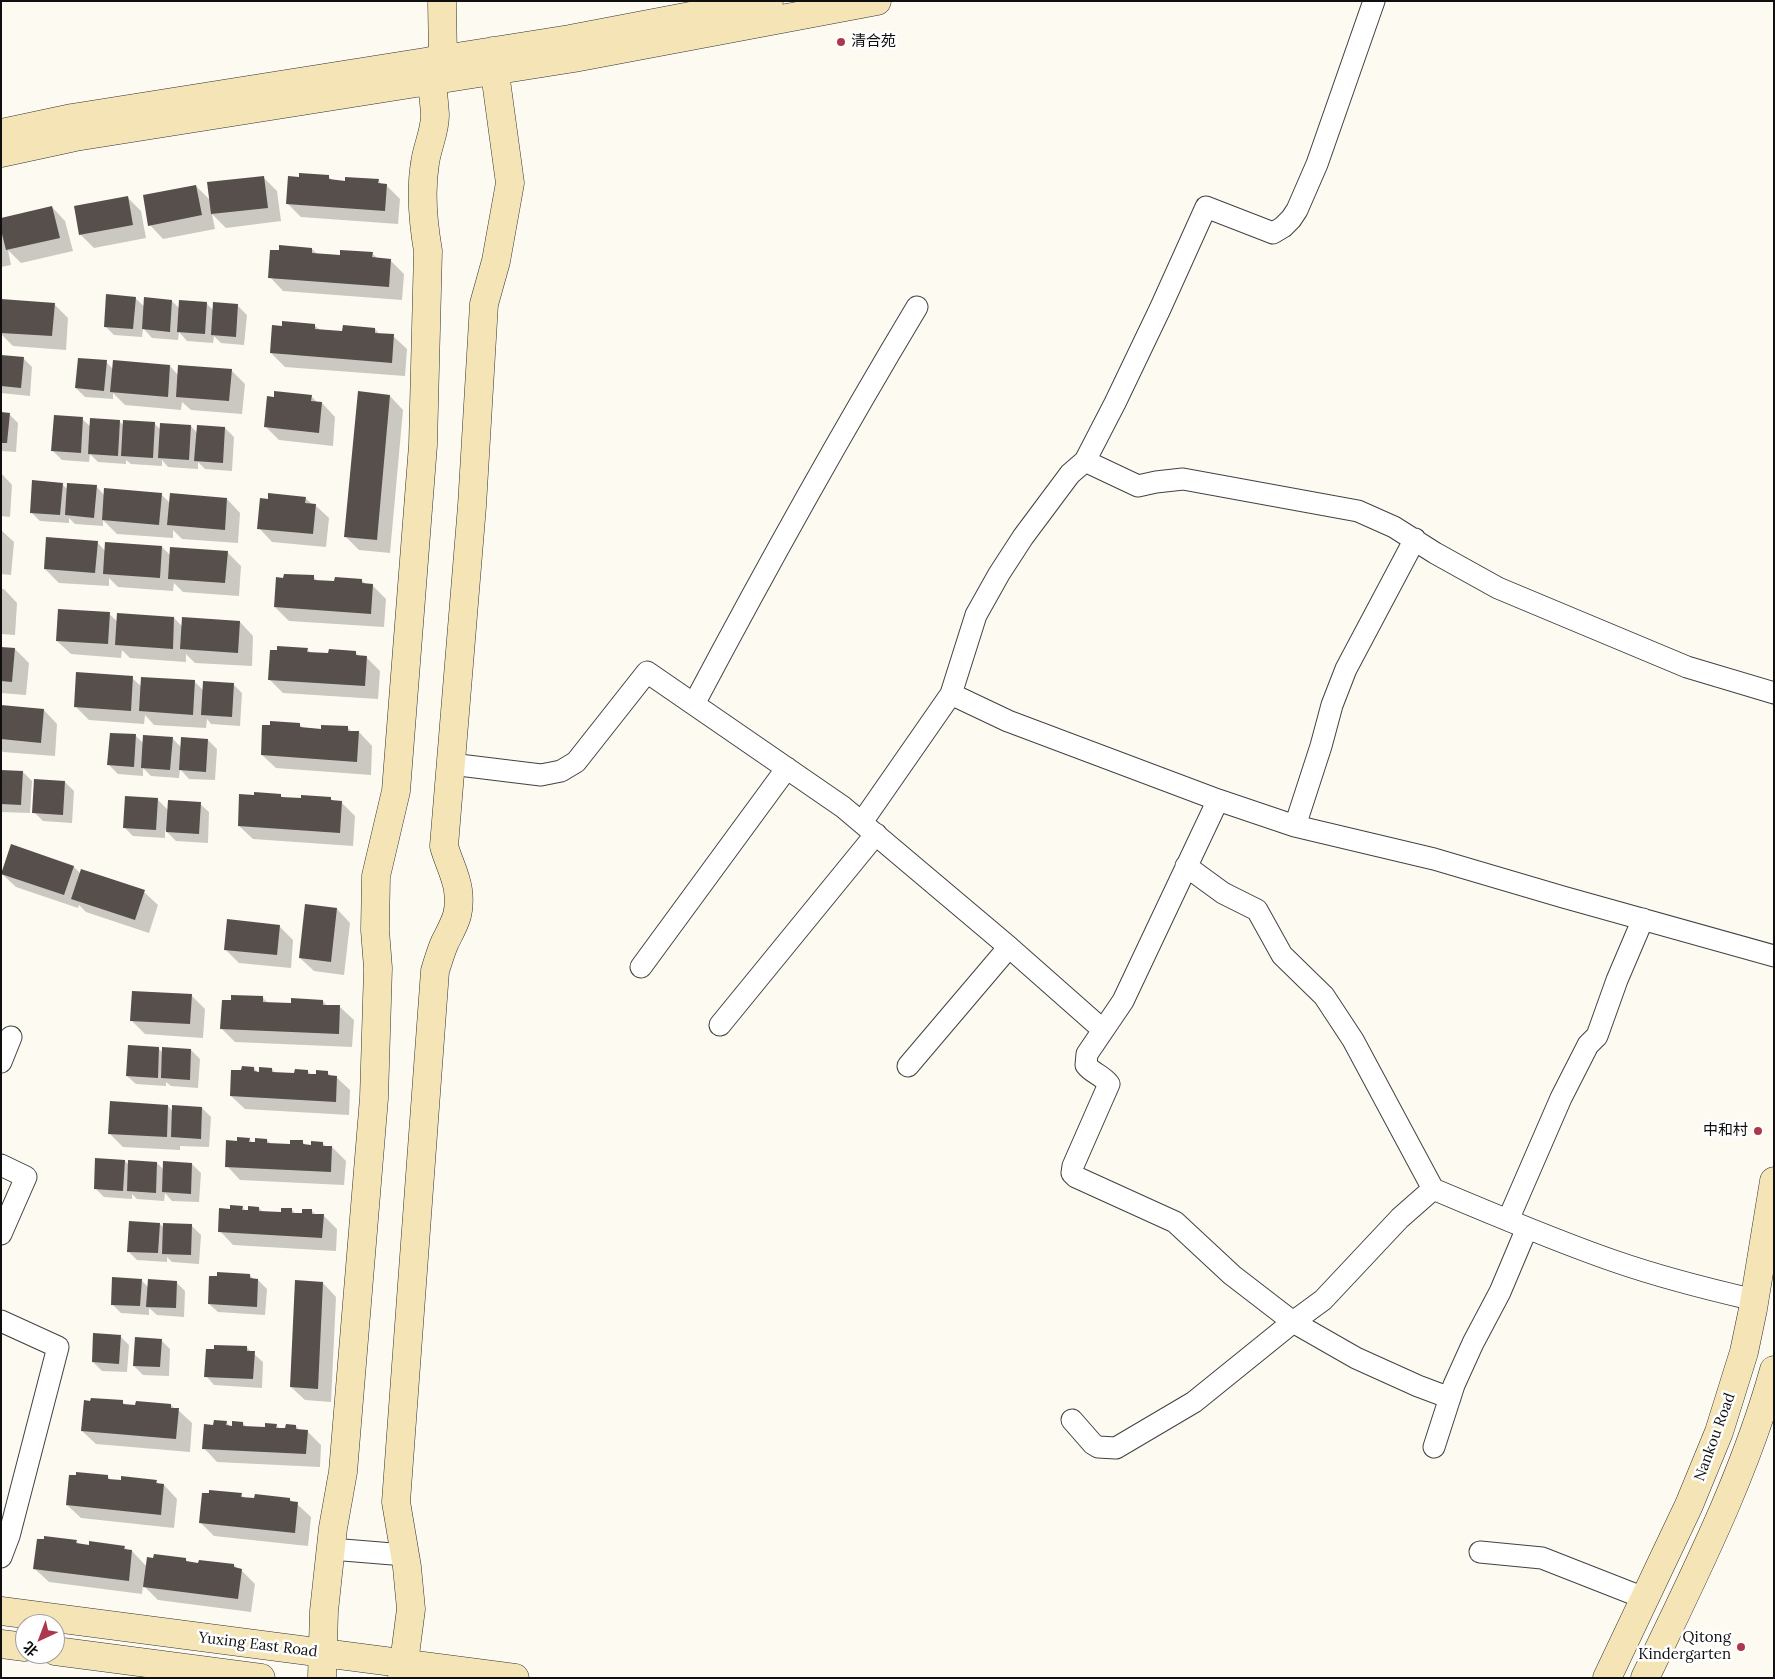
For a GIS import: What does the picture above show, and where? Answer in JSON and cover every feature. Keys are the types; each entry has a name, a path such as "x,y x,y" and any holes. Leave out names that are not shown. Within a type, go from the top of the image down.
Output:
{"street":[{"path":"323,1665 324,1611 343,1472 374,1098 378,968 374,930 376,876 396,791 423,444 428,251 422,205 425,162 432,140 435,116 435,67 442,1"},
{"path":"493,61 570,39 769,1"},
{"path":"1,133 72,118 435,67 493,61 574,58 877,1"},
{"path":"720,1025 869,828 951,694 976,615 1022,537 1070,474 1085,461 1160,309 1206,207 1273,234 1283,227 1297,210 1316,164 1374,1"},
{"path":"403,1671 411,1609 405,1554 396,1502 435,971 440,953 453,928 459,903 456,880 448,862 444,846 472,506 484,304 498,252 510,183 493,61"},
{"path":"1,153 435,67"},
{"path":"694,704 815,481 917,307"},
{"path":"1085,461 1138,486 1183,479 1358,511 1394,526 1436,553 1498,588 1687,667 1774,693"},
{"path":"1294,826 1322,746 1332,705 1346,669 1415,539"},
{"path":"451,764 541,775 561,771 576,762 647,672 843,807 1009,947 1103,1030"},
{"path":"951,694 1008,721 1218,800 1294,826 1434,859 1774,956"},
{"path":"641,967 787,768"},
{"path":"1218,800 1124,1001 1087,1054 1086,1066 1109,1084 1073,1166 1072,1173 1076,1177 1175,1222 1232,1275 1293,1322 1348,1354 1387,1373 1450,1398"},
{"path":"1186,866 1223,894 1258,910 1282,955 1324,996 1353,1040 1433,1189 1614,1261 1680,1281 1755,1300"},
{"path":"1434,1447 1450,1398 1473,1343 1500,1292 1517,1224 1561,1098 1588,1045 1597,1036 1643,919"},
{"path":"908,1066 1009,947"},
{"path":"1,1062 11,1037"},
{"path":"1,1165 26,1176 1,1234"},
{"name":"Nankou Road","path":"1607,1678 1689,1505 1719,1432 1744,1352 1755,1300 1774,1181"},
{"path":"1072,1420 1093,1444 1098,1447 1116,1448 1194,1402 1323,1300 1400,1218 1433,1189"},
{"path":"1,1321 58,1347 9,1536 1,1557"},
{"path":"1645,1678 1737,1482 1774,1370"},
{"path":"331,1549 405,1554"},
{"path":"1480,1552 1542,1558 1644,1598"},
{"name":"Yuxing East Road","path":"1,1611 323,1665 515,1678"},
{"path":"1,1644 15,1646"},
{"path":"65,1652 261,1678"}],"building":[{"path":"299,173 329,175 329,179 345,181 345,177 379,179 378,183 387,184 385,211 286,204 288,176 299,177"},
{"path":"264,176 268,208 211,214 207,182"},
{"path":"196,185 202,215 148,226 143,195"},
{"path":"128,196 133,225 79,235 74,206"},
{"path":"52,206 60,238 6,250 1,230 1,218"},
{"path":"279,245 312,248 312,253 340,255 340,250 373,252 372,257 391,259 389,287 268,278 270,250 279,250"},
{"path":"106,294 136,297 133,329 104,327"},
{"path":"144,297 172,300 170,332 142,329"},
{"path":"1,299 55,303 52,336 1,333"},
{"path":"179,300 207,302 205,334 177,332"},
{"path":"213,302 238,304 236,337 211,335"},
{"path":"282,321 315,324 315,329 342,331 343,325 375,328 375,333 394,334 392,363 270,353 272,325 282,326"},
{"path":"1,355 24,357 21,388 1,386"},
{"path":"78,358 107,360 104,391 75,388"},
{"path":"113,360 170,365 168,397 110,392"},
{"path":"178,365 232,369 229,401 176,397"},
{"path":"274,391 312,395 311,401 322,402 319,433 264,427 267,396 274,397"},
{"path":"358,391 390,395 377,540 344,537"},
{"path":"1,412 10,413 7,443 1,443"},
{"path":"54,415 83,417 81,453 51,451"},
{"path":"90,418 120,420 118,456 88,454"},
{"path":"123,420 155,422 153,458 121,456"},
{"path":"160,423 191,425 189,460 158,458"},
{"path":"197,425 225,427 223,463 194,461"},
{"path":"32,480 63,483 60,515 30,513"},
{"path":"67,483 97,485 94,518 65,515"},
{"path":"104,488 162,493 159,525 102,520"},
{"path":"170,493 227,498 225,530 167,525"},
{"path":"268,493 306,497 305,503 316,504 313,534 257,529 260,498 268,499"},
{"path":"46,537 98,541 95,573 44,569"},
{"path":"105,542 162,546 160,578 103,574"},
{"path":"170,547 228,551 225,583 168,579"},
{"path":"284,574 314,575 314,580 334,581 335,577 362,579 362,583 373,584 371,614 274,607 276,577 283,578"},
{"path":"58,609 110,612 108,644 56,641"},
{"path":"117,613 174,617 173,649 115,645"},
{"path":"182,617 240,621 238,653 180,649"},
{"path":"277,646 308,648 307,652 328,653 329,649 356,651 356,655 367,656 365,686 268,680 270,650 277,650"},
{"path":"1,647 15,648 12,682 1,681"},
{"path":"76,672 133,676 131,711 74,707"},
{"path":"141,677 195,680 193,715 139,711"},
{"path":"203,681 234,683 232,717 201,715"},
{"path":"1,705 44,709 41,743 1,739"},
{"path":"270,721 300,723 300,727 321,729 321,725 348,726 348,731 359,731 357,762 261,755 262,725 270,725"},
{"path":"110,733 136,734 134,767 107,765"},
{"path":"143,735 173,737 170,770 141,768"},
{"path":"181,737 208,739 206,772 179,770"},
{"path":"1,770 23,771 21,805 1,804"},
{"path":"34,779 65,781 63,815 32,813"},
{"path":"254,792 281,794 281,797 301,798 301,795 331,797 331,800 342,801 340,833 238,826 239,794 254,795"},
{"path":"125,796 158,798 156,830 123,828"},
{"path":"168,800 201,802 199,834 166,832"},
{"path":"11,844 74,866 64,895 1,874"},
{"path":"81,869 145,890 135,920 71,899"},
{"path":"305,904 337,908 331,962 299,958"},
{"path":"227,919 280,925 277,955 224,950"},
{"path":"132,991 192,994 190,1024 130,1021"},
{"path":"231,995 263,996 263,1002 291,1003 291,998 323,1000 323,1005 340,1005 339,1034 220,1029 222,1000 231,1000"},
{"path":"128,1045 159,1047 158,1078 126,1076"},
{"path":"162,1047 191,1049 190,1080 161,1078"},
{"path":"242,1066 254,1067 254,1071 259,1072 259,1067 272,1068 272,1072 294,1073 295,1069 308,1070 308,1074 316,1074 316,1070 328,1071 328,1075 337,1076 336,1102 230,1096 231,1070 241,1070"},
{"path":"110,1101 168,1105 167,1137 108,1134"},
{"path":"172,1105 202,1107 201,1139 171,1137"},
{"path":"237,1137 250,1138 249,1142 255,1142 255,1138 267,1139 267,1143 290,1144 290,1140 303,1140 303,1144 311,1145 311,1141 323,1142 323,1146 332,1146 331,1172 225,1167 226,1140 237,1141"},
{"path":"95,1158 125,1160 123,1191 94,1189"},
{"path":"128,1160 157,1162 156,1193 127,1191"},
{"path":"163,1161 192,1163 191,1194 162,1192"},
{"path":"230,1205 243,1206 242,1210 248,1210 248,1206 259,1207 259,1211 281,1212 281,1208 292,1208 292,1213 302,1213 302,1209 312,1209 312,1214 324,1214 322,1238 218,1232 219,1208 230,1209"},
{"path":"129,1221 160,1223 158,1253 127,1252"},
{"path":"163,1223 192,1224 191,1255 162,1254"},
{"path":"217,1272 250,1274 250,1278 258,1279 257,1307 208,1304 209,1276 217,1276"},
{"path":"112,1277 142,1279 140,1306 111,1305"},
{"path":"148,1279 177,1281 176,1308 146,1307"},
{"path":"295,1280 323,1282 318,1389 290,1387"},
{"path":"93,1333 121,1335 119,1364 92,1362"},
{"path":"135,1337 162,1339 160,1367 133,1366"},
{"path":"214,1345 247,1346 247,1351 255,1351 253,1379 204,1377 206,1349 214,1349"},
{"path":"91,1398 123,1400 123,1404 135,1405 136,1401 171,1404 171,1408 179,1408 176,1439 81,1431 84,1400 90,1401"},
{"path":"214,1420 227,1421 226,1425 232,1426 232,1421 243,1422 243,1426 265,1427 265,1423 277,1424 276,1428 285,1428 286,1424 296,1425 296,1429 308,1430 306,1454 202,1449 204,1424 213,1425"},
{"path":"76,1472 108,1475 108,1479 121,1480 121,1476 157,1480 156,1483 164,1484 161,1515 66,1505 69,1475 76,1475"},
{"path":"209,1490 242,1493 241,1497 254,1498 255,1494 290,1498 290,1501 298,1502 295,1533 199,1523 202,1493 209,1493"},
{"path":"44,1536 77,1540 76,1543 89,1545 89,1541 125,1546 124,1549 132,1550 129,1581 33,1569 37,1539 44,1539"},
{"path":"154,1554 186,1558 186,1561 198,1563 199,1560 234,1564 234,1567 242,1569 238,1599 143,1587 147,1557 153,1558"}],"place":[{"name":"清合苑","path":"841,42"},
{"name":"中和村","path":"1758,1131"},
{"name":"Qitong Kindergarten","path":"1741,1647"}]}
